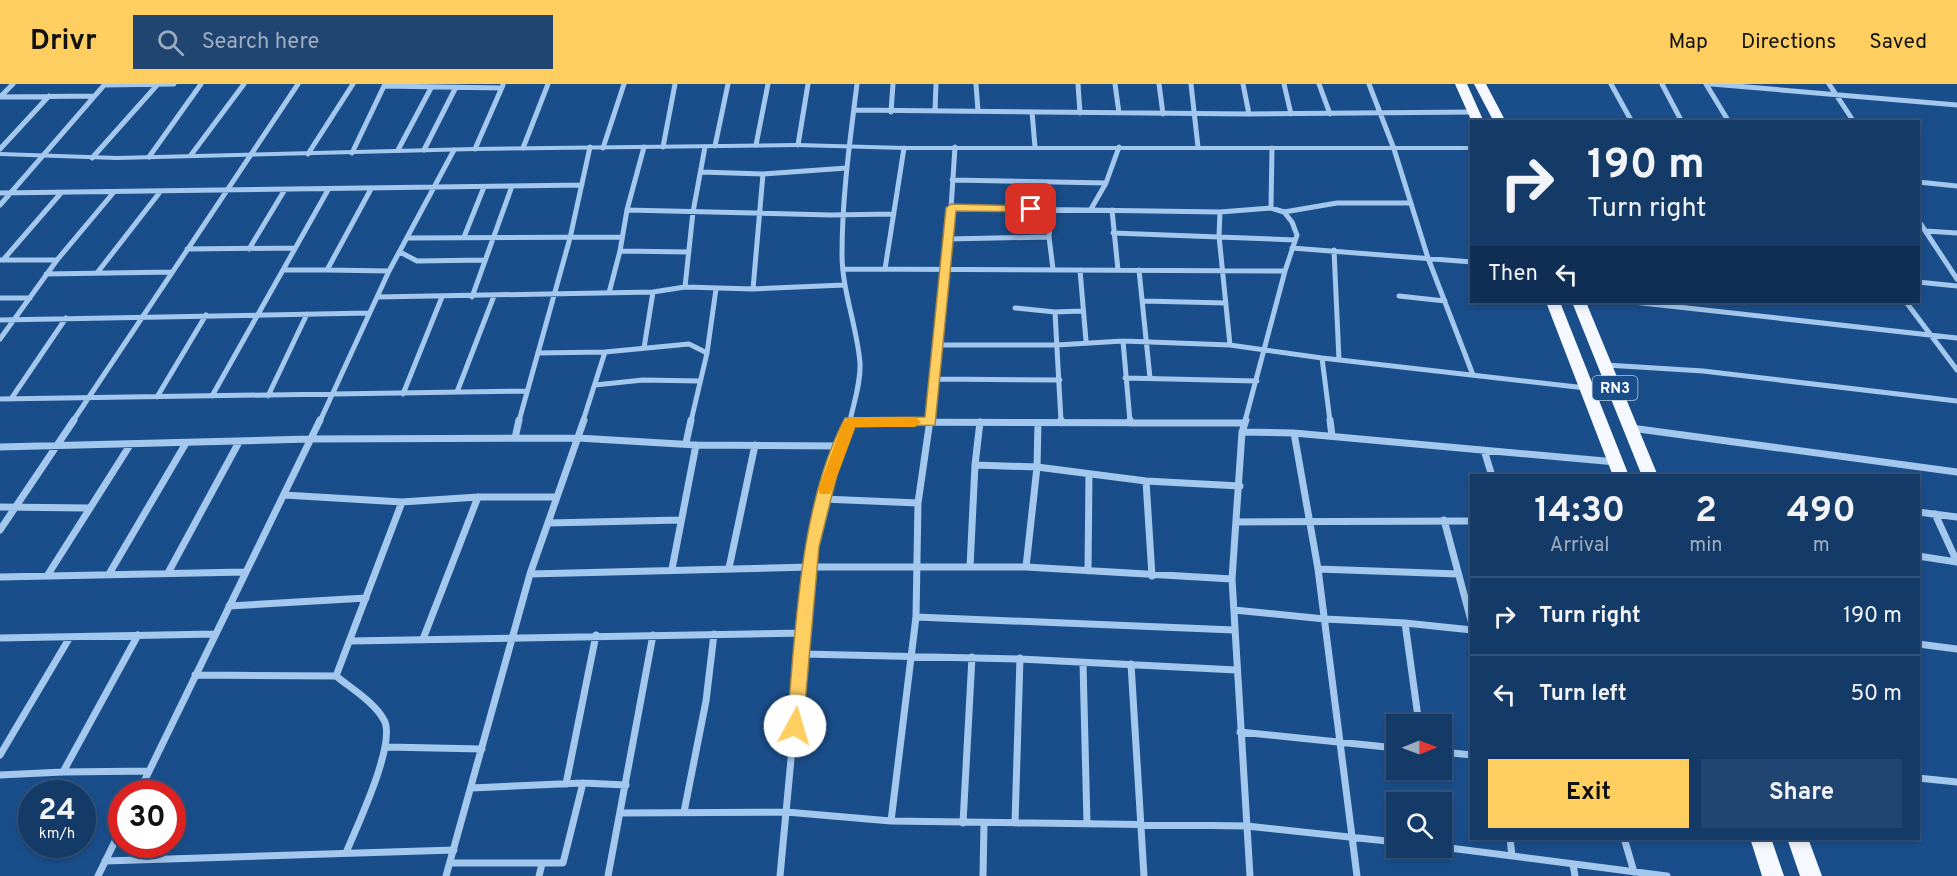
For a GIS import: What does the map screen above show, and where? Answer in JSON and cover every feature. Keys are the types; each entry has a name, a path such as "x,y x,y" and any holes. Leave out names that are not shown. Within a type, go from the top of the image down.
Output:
{"highway":[{"path":"1461,84 1476,117"},
{"path":"1480,84 1499,120"},
{"name":"RN3","path":"1553,303 1619,469"},
{"name":"RN3","path":"1579,303 1649,474"},
{"path":"1761,840 1773,876"},
{"path":"1798,840 1811,876"}],"street":[{"path":"1,97 14,84"},
{"path":"92,158 158,84"},
{"path":"0,205 104,85 174,84"},
{"path":"149,157 201,84"},
{"path":"191,155 244,84"},
{"path":"0,530 298,84"},
{"path":"308,154 352,84"},
{"path":"523,148 548,84"},
{"path":"603,148 624,84"},
{"path":"663,147 675,84"},
{"path":"715,146 728,84"},
{"path":"756,145 768,84"},
{"path":"798,145 808,84"},
{"path":"780,876 812,547 823,499 850,422 859,384 860,361 844,285 844,214 856,84"},
{"path":"891,112 893,84"},
{"path":"935,111 936,84"},
{"path":"976,84 978,111"},
{"path":"1078,84 1080,113"},
{"path":"1115,84 1119,113"},
{"path":"1159,84 1163,114"},
{"path":"1191,84 1198,147"},
{"path":"1243,84 1249,114"},
{"path":"1284,84 1292,114"},
{"path":"1319,84 1330,114"},
{"path":"1369,84 1394,149 1428,258 1473,375"},
{"path":"1611,84 1631,120"},
{"path":"1662,84 1681,120"},
{"path":"1706,84 1728,120"},
{"path":"1712,84 1957,105"},
{"path":"1829,84 1853,120"},
{"path":"352,153 385,85 431,88 502,86 475,149"},
{"path":"424,150 456,87"},
{"path":"398,150 431,88"},
{"path":"0,149 49,96"},
{"path":"1,97 94,96"},
{"path":"854,110 1381,114 1476,117"},
{"path":"1032,112 1035,147"},
{"path":"0,154 92,158 398,150 756,145 904,148 1470,148"},
{"path":"515,438 526,391 570,238 590,147"},
{"path":"609,293 620,251 627,210 644,147"},
{"path":"685,287 693,212 705,147"},
{"path":"891,821 916,617 918,503 936,379 937,345 947,270 955,147"},
{"path":"1091,209 1106,183 1119,147"},
{"path":"885,269 904,148"},
{"path":"1270,208 1272,148"},
{"path":"145,780 332,396 389,271 454,150"},
{"path":"701,172 763,174 847,168"},
{"path":"753,289 763,174"},
{"path":"952,180 1106,183"},
{"path":"1920,182 1957,186"},
{"path":"0,194 582,185"},
{"path":"472,297 512,186"},
{"path":"464,237 484,187"},
{"path":"327,270 370,189"},
{"path":"212,396 328,190"},
{"path":"249,249 284,191"},
{"path":"0,339 46,274 114,192"},
{"path":"97,273 160,192"},
{"path":"1,260 61,194"},
{"path":"951,208 1220,212 1270,208 1284,212 1337,203 1410,203"},
{"path":"1051,209 1049,237 1053,269"},
{"path":"627,210 894,214"},
{"path":"1112,210 1118,270"},
{"path":"1220,212 1219,236 1230,345"},
{"path":"1250,876 1232,579 1242,432 1285,271 1297,235 1292,222 1284,212"},
{"path":"1920,223 1957,279"},
{"path":"1113,233 1295,240"},
{"path":"1920,234 1957,233"},
{"path":"407,238 622,237"},
{"path":"948,239 1049,237"},
{"path":"187,249 295,248"},
{"path":"1292,248 1470,262"},
{"path":"1334,250 1339,360"},
{"path":"620,251 689,252"},
{"path":"400,252 417,261 485,260"},
{"path":"1,260 57,260"},
{"path":"844,269 1285,271"},
{"path":"283,270 389,271"},
{"path":"1080,270 1086,341"},
{"path":"1140,270 1150,378"},
{"path":"46,274 172,272"},
{"path":"1920,282 1957,286"},
{"path":"377,297 472,297 653,292 685,287 753,289 844,285"},
{"path":"686,443 707,353 716,289"},
{"path":"644,348 653,292"},
{"path":"457,393 494,296"},
{"path":"1399,296 1445,301"},
{"path":"403,394 442,297"},
{"path":"0,298 30,298"},
{"path":"1143,302 1226,303"},
{"path":"1642,303 1957,338"},
{"path":"1907,303 1957,370"},
{"path":"1015,308 1055,312 1082,310"},
{"path":"1055,312 1061,423"},
{"path":"0,320 369,313"},
{"path":"267,396 307,314"},
{"path":"157,397 206,315"},
{"path":"11,399 66,318"},
{"path":"937,345 1057,345 1086,341 1230,345 1322,358 1586,388"},
{"path":"1123,341 1130,423"},
{"path":"538,353 605,352 689,344 707,353"},
{"path":"446,876 530,574 578,438 605,352"},
{"path":"1322,358 1332,436"},
{"path":"1606,365 1703,371 1957,401"},
{"path":"1125,378 1257,381"},
{"path":"936,379 1060,380"},
{"path":"595,385 642,380 700,381"},
{"path":"0,399 332,396 526,391"},
{"path":"850,422 1245,423"},
{"path":"970,567 975,465 980,422"},
{"path":"1026,567 1037,466 1038,423"},
{"path":"1631,428 1957,472"},
{"path":"1242,432 1294,433 1484,450 1619,469"},
{"path":"1294,433 1318,569 1354,836 1357,876"},
{"path":"0,447 310,439 515,438 578,438 696,445 840,446"},
{"path":"168,573 239,442"},
{"path":"109,574 186,443"},
{"path":"47,576 130,445"},
{"path":"672,569 696,445"},
{"path":"729,568 755,446"},
{"path":"1484,450 1491,474"},
{"path":"975,465 1037,466 1146,481 1240,486"},
{"path":"1088,571 1089,474"},
{"path":"1146,481 1152,576"},
{"path":"284,495 402,502 478,497 557,497"},
{"path":"423,639 478,497"},
{"path":"823,499 918,503"},
{"path":"336,676 402,502"},
{"path":"0,507 88,508"},
{"path":"1920,512 1957,517"},
{"path":"1935,514 1957,562"},
{"path":"548,523 680,520"},
{"path":"1444,520 1470,617"},
{"path":"1236,522 1470,521"},
{"path":"1920,556 1957,562"},
{"path":"530,574 729,568 1026,567 1232,579"},
{"path":"1318,569 1458,574"},
{"path":"0,577 245,572"},
{"path":"1463,592 1470,593"},
{"path":"229,606 366,598"},
{"path":"1234,610 1470,630"},
{"path":"916,617 1234,630"},
{"path":"1405,623 1418,714"},
{"path":"350,640 805,633"},
{"path":"0,638 215,634"},
{"path":"684,812 713,661 714,634"},
{"path":"63,772 138,635"},
{"path":"608,876 653,635"},
{"path":"566,784 596,636"},
{"path":"0,754 70,637"},
{"path":"1920,644 1957,649"},
{"path":"803,654 1020,658 1236,670"},
{"path":"963,823 972,657"},
{"path":"1015,823 1020,658"},
{"path":"1083,663 1087,824"},
{"path":"1131,664 1144,876"},
{"path":"195,675 336,676 382,716 387,726 387,747 346,854"},
{"path":"1240,732 1386,747"},
{"path":"387,747 482,749"},
{"path":"1452,753 1470,755"},
{"path":"0,775 149,771"},
{"path":"1920,778 1957,782"},
{"path":"471,788 583,783 626,785"},
{"path":"450,863 563,863 583,783"},
{"path":"621,813 786,812 891,821 1247,826 1386,841"},
{"path":"983,876 984,823"},
{"path":"1510,840 1512,856"},
{"path":"1625,840 1634,872"},
{"path":"1452,848 1667,876"},
{"path":"105,861 454,850"},
{"path":"98,876 108,855"},
{"path":"539,876 542,864"},
{"path":"1573,864 1575,876"}],"slow traffic":[{"path":"825,490 850,422 915,422"}],"route":[{"path":"795,726 812,547 830,475 850,422 931,422 951,208 1031,209"}]}
